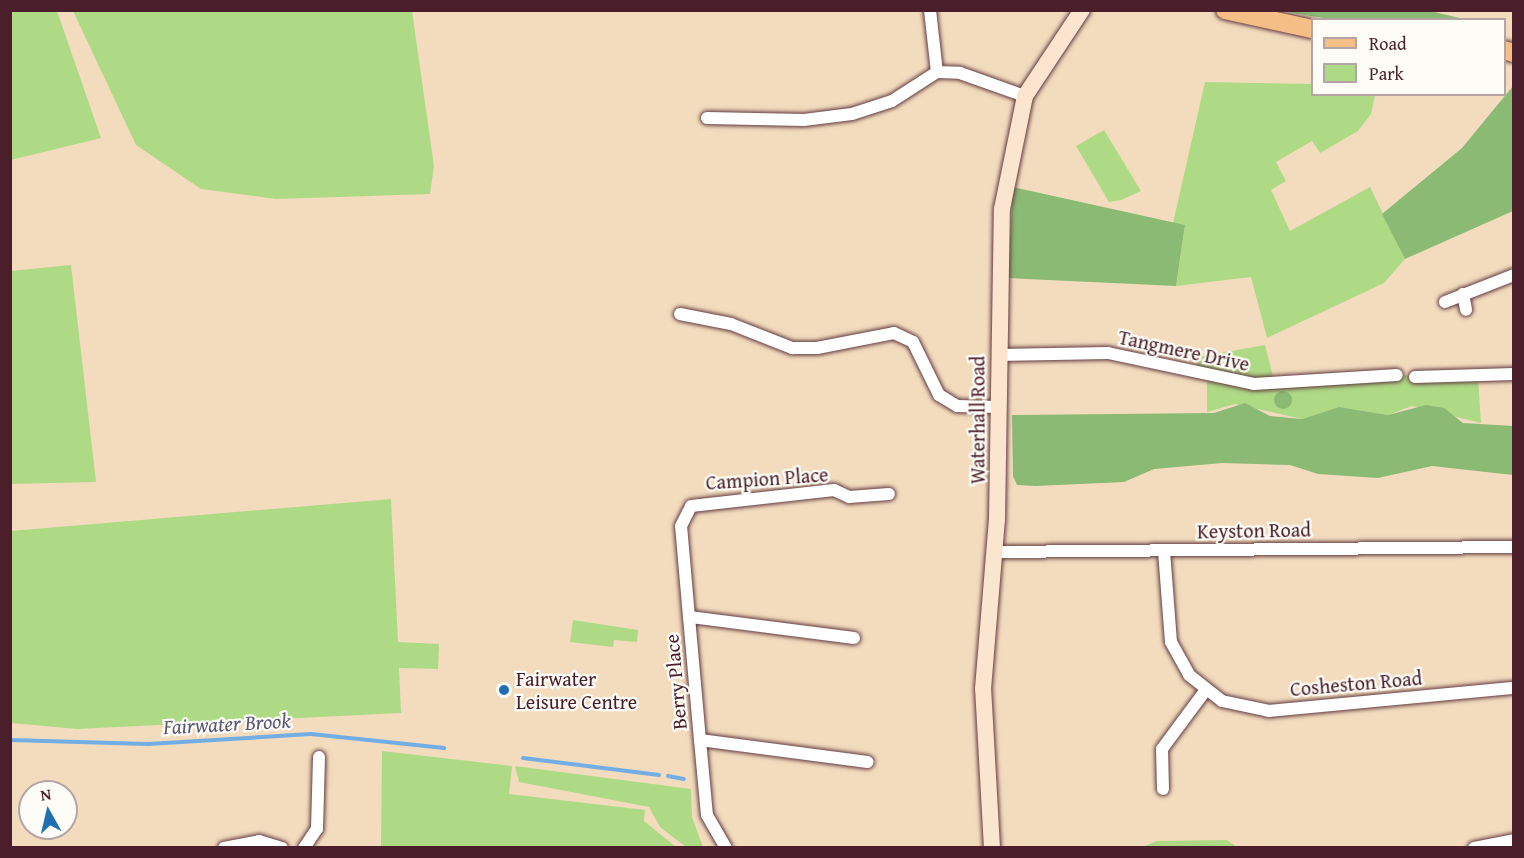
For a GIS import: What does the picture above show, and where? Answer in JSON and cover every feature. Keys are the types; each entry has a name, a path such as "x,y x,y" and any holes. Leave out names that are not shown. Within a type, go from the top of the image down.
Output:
{"main road":[{"path":"1225,10 1311,29"}],"street":[{"path":"930,10 937,72"},
{"name":"Waterhall Road","path":"992,848 983,689 999,478 998,355 1002,209 1025,96 1081,11"},
{"path":"707,118 804,120 852,114 892,101 937,72 960,73 1025,96"},
{"path":"1445,302 1514,275"},
{"path":"1462,294 1466,310"},
{"path":"680,314 708,317 792,348 817,348 894,333 913,342 939,395 957,406 998,407"},
{"name":"Tangmere Drive","path":"998,355 1108,353 1254,384 1397,375"},
{"path":"1415,377 1514,374"},
{"name":"Campion Place","path":"689,617 681,526 691,506 834,490 849,497 889,494"},
{"name":"Keyston Road","path":"995,552 1514,547"},
{"path":"1164,551 1171,642 1205,691 1162,749 1164,789"},
{"name":"Berry Place","path":"854,638 689,617 700,740 868,762"},
{"name":"Cosheston Road","path":"1205,691 1241,707 1269,711 1514,688"},
{"path":"700,740 707,815 726,848"},
{"path":"304,848 317,829 320,757"},
{"path":"1474,848 1514,840"},
{"path":"224,848 259,841 282,848"}],"green space":[{"path":"11,10 57,11 101,138 11,160"},
{"path":"73,11 412,11 434,166 430,194 276,199 201,189 136,145"},
{"path":"1282,11 1430,11 1460,18 1323,18"},
{"path":"1205,82 1311,84 1311,96 1375,96 1371,114 1358,131 1320,153 1312,141 1276,162 1286,181 1271,190 1290,231 1370,187 1405,259 1384,283 1267,338 1251,277 1176,286 1185,226 1173,223"},
{"path":"1513,86 1513,211 1405,259 1382,214 1462,148"},
{"path":"1104,130 1141,191 1121,200 1109,202 1076,146"},
{"path":"1013,187 1185,225 1176,286 1008,278"},
{"path":"71,265 96,482 11,484 11,271"},
{"path":"1265,345 1275,384 1397,375 1478,378 1481,423 1412,406 1388,415 1339,407 1302,419 1235,404 1207,412 1207,377 1195,372 1198,357"},
{"path":"1279,391 1287,391 1292,396 1290,407 1279,409 1274,404 1274,396"},
{"path":"1245,403 1270,416 1302,419 1339,407 1388,415 1426,405 1444,408 1463,423 1513,426 1513,475 1432,466 1378,478 1318,474 1290,465 1222,463 1154,469 1124,482 1017,485 1013,476 1012,415 1214,413"},
{"path":"391,499 398,642 439,644 438,669 399,668 401,713 77,729 11,723 11,531"},
{"path":"573,620 638,630 637,642 614,640 613,647 570,642"},
{"path":"382,751 512,766 509,794 645,810 644,821 676,847 381,847"},
{"path":"515,766 691,789 692,817 703,847 686,847 660,827 649,807 519,782"},
{"path":"1227,840 1237,847 1142,847 1157,841"}],"waterway":[{"name":"Fairwater Brook","path":"10,740 148,744 311,734 444,748"},
{"name":"Fairwater Brook","path":"523,758 659,775"},
{"name":"Fairwater Brook","path":"668,776 684,779"}],"place":[{"name":"Fairwater Leisure Centre","path":"504,690"}]}
